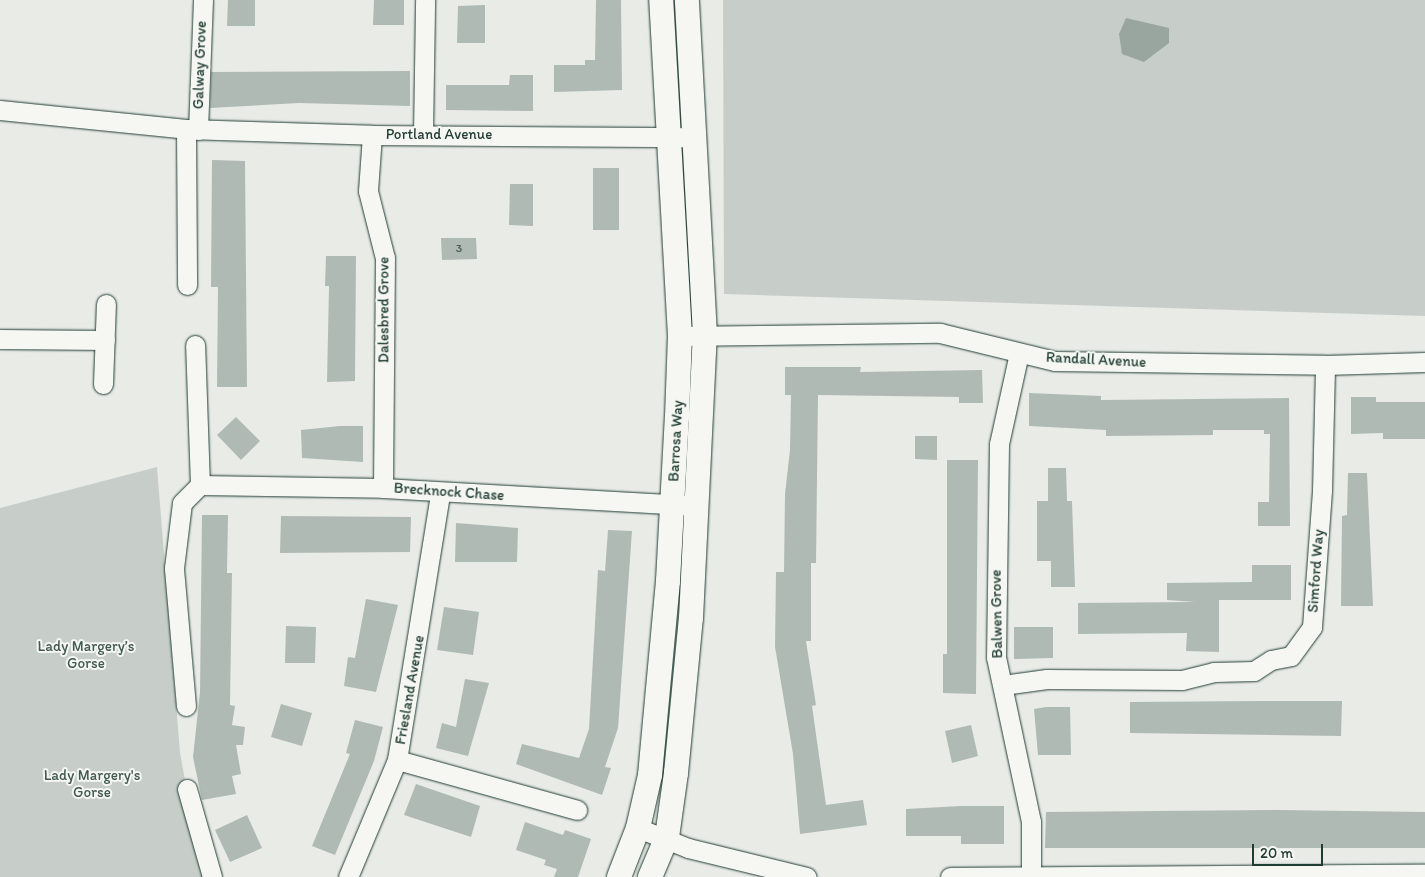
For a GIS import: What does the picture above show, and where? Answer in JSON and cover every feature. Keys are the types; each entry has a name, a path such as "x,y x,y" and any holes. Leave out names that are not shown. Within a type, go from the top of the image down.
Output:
{"street":[{"name":"Galway Grove","path":"192,130 203,0"},
{"path":"423,134 425,0"},
{"name":"Barrosa Way","path":"619,877 638,828 650,775 673,504 680,336 666,136 661,0"},
{"name":"Barrosa Way","path":"650,877 667,837 691,618 697,505 704,335 691,137 687,0"},
{"name":"Portland Avenue","path":"0,110 192,130 372,135 691,137"},
{"path":"186,286 192,130"},
{"name":"Dalesbred Grove","path":"372,135 368,192 385,258 383,488"},
{"path":"103,384 106,304"},
{"name":"Randall Avenue","path":"680,336 940,333 1055,362 1325,366 1425,362"},
{"path":"0,339 105,340"},
{"path":"186,706 174,568 182,503 200,485 195,345"},
{"name":"Balwen Grove","path":"1019,352 999,444 996,657 1031,822 1032,874"},
{"name":"Simford Way","path":"1003,685 1047,679 1182,680 1214,672 1254,671 1271,660 1291,656 1312,627 1322,491 1325,366"},
{"name":"Brecknock Chase","path":"200,485 383,488 440,494 697,505"},
{"name":"Friesland Avenue","path":"348,877 397,760 440,494"},
{"path":"397,760 576,810"},
{"path":"187,789 212,877"},
{"path":"638,828 667,837 688,848 807,877"},
{"path":"950,877 1032,874 1293,876 1425,874"}],"green space":[{"path":"723,0 1425,0 1425,316 724,294"},
{"name":"Lady Margery’s Gorse","path":"157,467 180,753 203,877 0,877 0,508"}],"shaded area":[{"path":"1126,18 1169,28 1169,43 1144,62 1122,54 1119,34"}],"building":[{"path":"228,0 255,0 255,26 227,26"},
{"path":"374,0 404,0 404,25 373,25"},
{"path":"596,0 621,0 622,90 554,92 554,65 585,65 585,60 595,60"},
{"path":"485,5 485,43 457,43 458,6"},
{"path":"410,71 410,106 299,103 210,108 211,72"},
{"path":"510,75 533,75 533,111 446,110 446,85 509,85"},
{"path":"212,160 245,161 247,387 217,387 218,287 211,287"},
{"path":"593,168 619,168 619,230 593,230"},
{"path":"510,184 533,184 533,226 509,225"},
{"path":"441,238 476,238 477,259 442,260"},
{"path":"326,256 356,256 355,381 327,382 329,286 325,286"},
{"path":"785,367 861,367 860,372 982,370 983,403 959,403 959,397 818,395 816,563 811,563 811,641 806,641 816,705 812,706 826,805 863,800 867,825 800,834 793,754 775,647 776,572 784,572 785,494 790,450 791,395 785,395"},
{"path":"1029,393 1101,396 1101,400 1289,398 1290,526 1258,526 1258,502 1269,502 1270,434 1264,434 1264,430 1213,430 1213,435 1106,436 1106,430 1029,426"},
{"path":"1351,397 1376,397 1376,402 1425,402 1425,439 1383,439 1383,433 1351,434"},
{"path":"236,417 260,441 241,460 217,435"},
{"path":"363,426 363,462 302,458 301,430"},
{"path":"915,436 937,436 937,460 915,459"},
{"path":"947,460 978,460 976,694 943,693 943,654 947,654"},
{"path":"1048,468 1066,468 1067,501 1072,501 1075,587 1051,587 1051,561 1037,561 1037,501 1048,501"},
{"path":"1348,473 1367,473 1373,606 1341,606 1342,516 1347,515"},
{"path":"202,515 228,515 227,573 232,573 230,705 235,706 232,725 245,727 243,745 236,745 241,774 232,776 236,794 202,800 193,757 200,692"},
{"path":"281,516 411,517 410,552 280,553"},
{"path":"456,523 518,528 517,562 455,562"},
{"path":"608,530 632,531 618,728 605,767 611,768 602,795 516,764 522,744 579,758 589,729 598,570 605,571"},
{"path":"1252,565 1291,565 1291,600 1219,600 1219,652 1186,651 1187,633 1078,634 1078,603 1195,602 1167,600 1167,583 1252,582"},
{"path":"366,599 398,605 376,692 344,686 348,657 355,658"},
{"path":"444,607 479,612 473,655 437,650"},
{"path":"286,626 316,627 315,663 285,663"},
{"path":"1014,627 1053,627 1053,658 1014,659"},
{"path":"465,679 489,683 468,756 436,748 442,723 456,727"},
{"path":"1342,701 1341,736 1130,733 1130,702"},
{"path":"281,704 312,713 302,746 271,737"},
{"path":"1070,707 1071,755 1038,755 1034,709"},
{"path":"355,720 383,727 374,761 335,855 312,846 350,754 346,753"},
{"path":"971,725 978,756 952,763 945,731"},
{"path":"416,784 480,806 471,837 404,815"},
{"path":"1004,806 1004,844 961,844 961,836 906,836 906,809"},
{"path":"1279,810 1425,812 1425,848 1045,848 1046,812"},
{"path":"247,815 262,848 230,862 215,830"},
{"path":"525,822 563,835 565,830 591,839 578,877 554,877 557,869 544,865 546,860 516,850"}],"park label":[{"name":"Lady Margery's Gorse","path":"92,784"}]}
